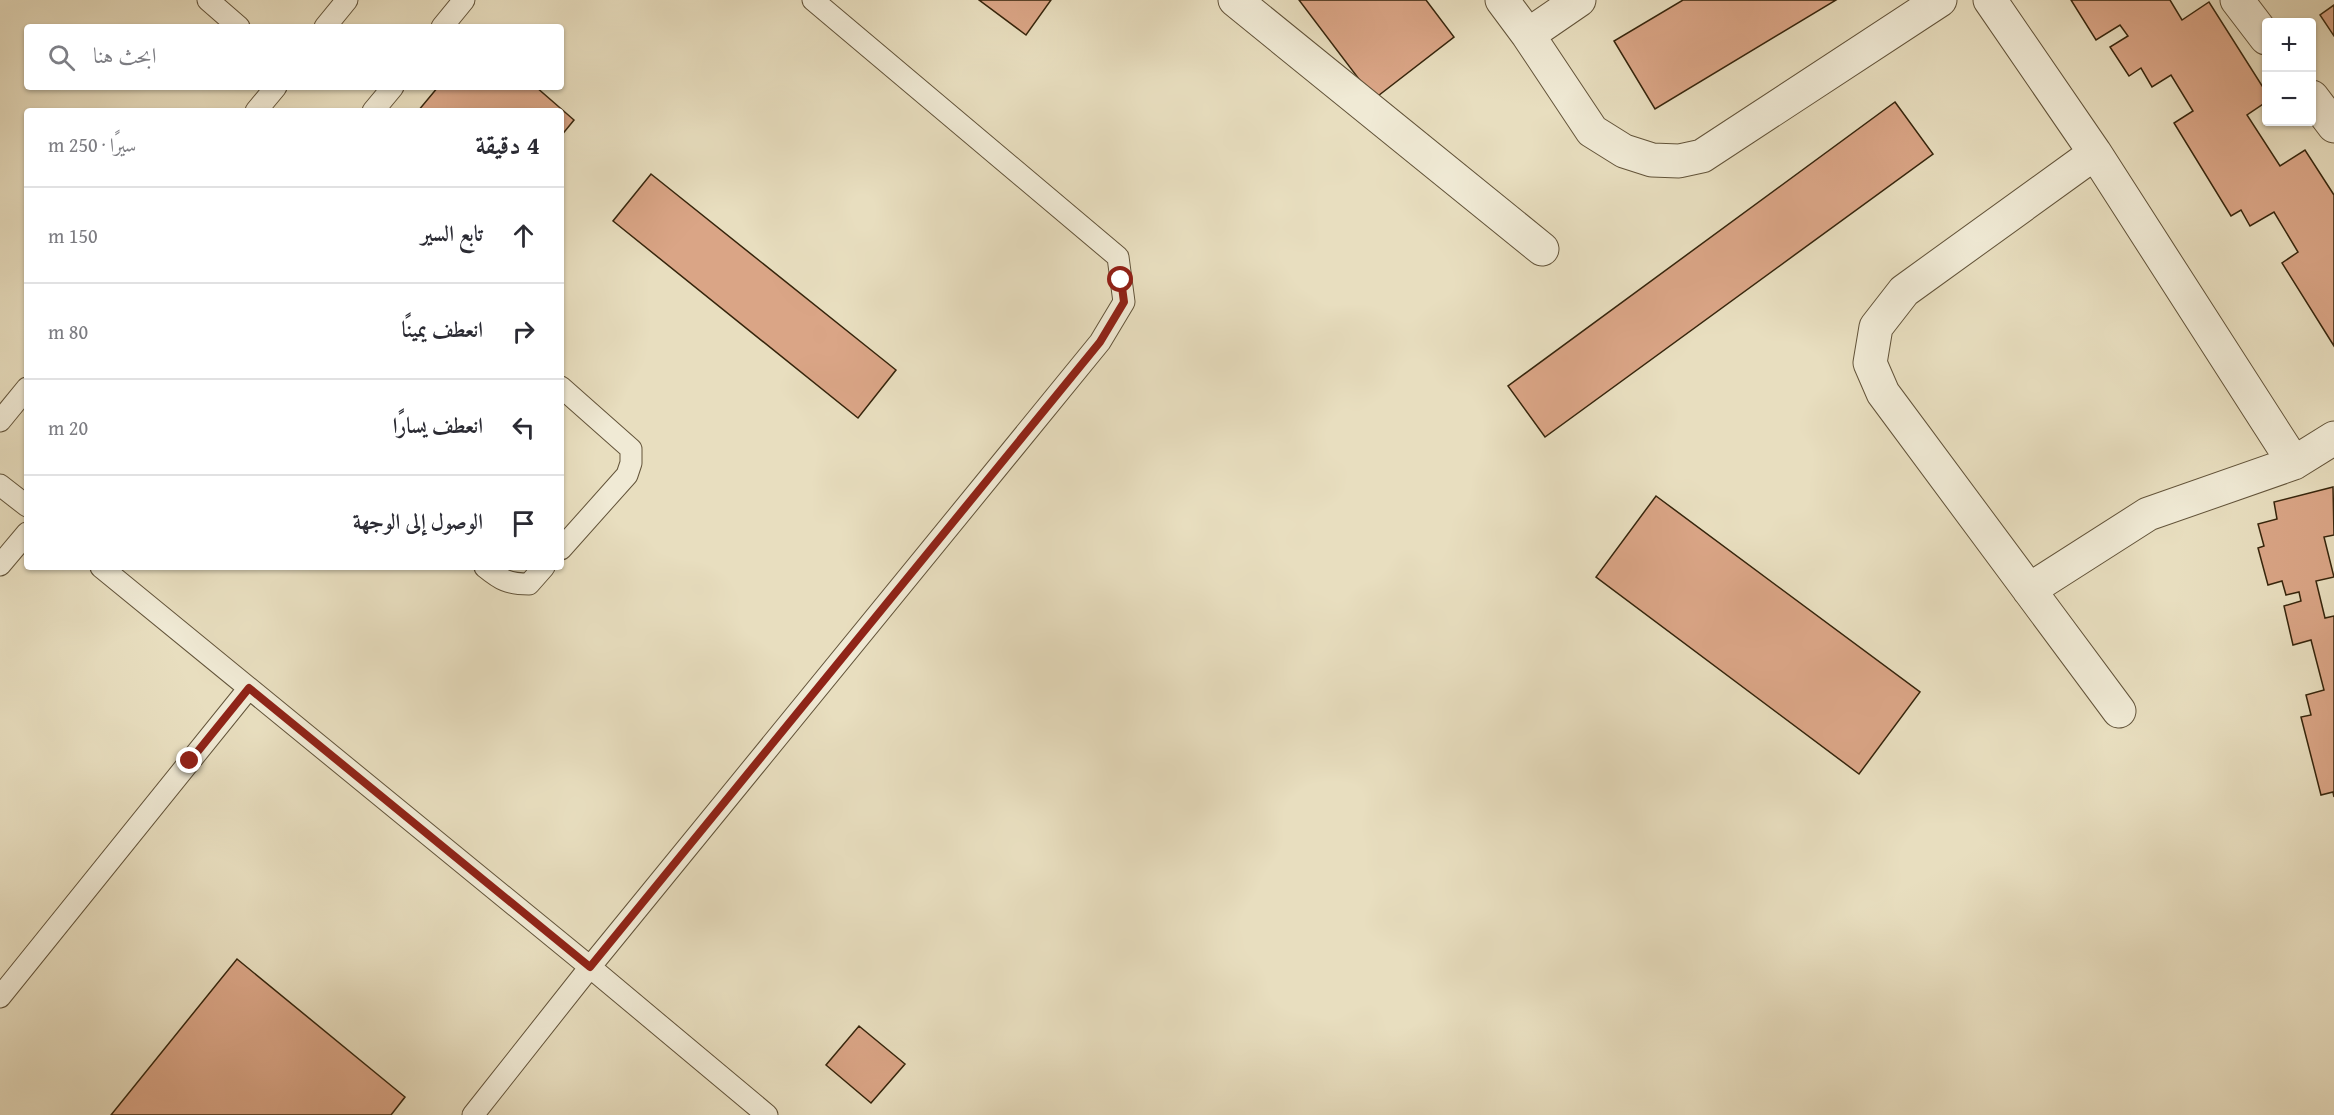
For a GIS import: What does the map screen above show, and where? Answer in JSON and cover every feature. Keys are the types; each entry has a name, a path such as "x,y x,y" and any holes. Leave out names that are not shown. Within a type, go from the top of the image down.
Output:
{"street":[{"path":"1235,0 1542,249"},
{"path":"1502,0 1592,131 1624,151 1652,160 1679,161 1702,156 1940,0"},
{"path":"1528,35 1579,0"},
{"path":"1990,0 2095,153 2294,463"},
{"path":"2237,0 2262,33"},
{"path":"2316,102 2334,126"},
{"path":"2095,153 1904,291 1876,327 1870,363 1883,393 2120,711"},
{"path":"2029,590 2148,514 2294,463 2334,438"}],"lane":[{"path":"208,0 236,24"},
{"path":"327,24 347,0"},
{"path":"444,24 464,0"},
{"path":"473,1115 590,967 1100,342 1124,302 1118,257 813,0"},
{"path":"258,108 274,90"},
{"path":"376,108 390,90"},
{"path":"564,390 631,449 631,464 627,475 564,546"},
{"path":"0,421 24,392"},
{"path":"0,484 24,504"},
{"path":"0,565 24,536"},
{"path":"105,570 590,967 767,1115"},
{"path":"489,570 497,577 513,584 529,584 541,570"},
{"path":"0,997 249,688"}],"building":[{"path":"979,0 1051,0 1026,35"},
{"path":"1299,0 1426,0 1454,37 1374,99"},
{"path":"1683,0 1836,0 1655,109 1614,41"},
{"path":"2071,0 2170,0 2182,20 2209,2 2262,86 2262,105 2247,115 2280,166 2305,150 2334,195 2334,346 2282,263 2298,252 2274,212 2250,226 2241,210 2231,216 2174,123 2193,111 2171,75 2152,87 2141,68 2129,76 2110,47 2128,36 2120,25 2096,40"},
{"path":"2334,5 2334,36 2320,15"},
{"path":"436,90 539,90 560,108 420,108"},
{"path":"1895,102 1933,154 1545,437 1508,386"},
{"path":"564,111 574,120 564,132"},
{"path":"651,174 896,370 858,418 613,221"},
{"path":"2333,487 2334,535 2324,537 2334,577 2316,581 2325,618 2334,616 2334,797 2333,792 2321,795 2301,717 2311,715 2306,695 2324,690 2311,640 2293,645 2284,606 2301,601 2299,592 2286,595 2282,581 2268,585 2258,548 2264,546 2258,524 2277,519 2274,502"},
{"path":"1656,496 1920,692 1859,774 1596,577"},
{"path":"237,959 405,1097 391,1115 111,1115"},
{"path":"859,1026 905,1064 871,1103 826,1065"}],"route":[{"path":"190,761 249,688 590,967 1100,342 1124,302 1121,280"}]}
